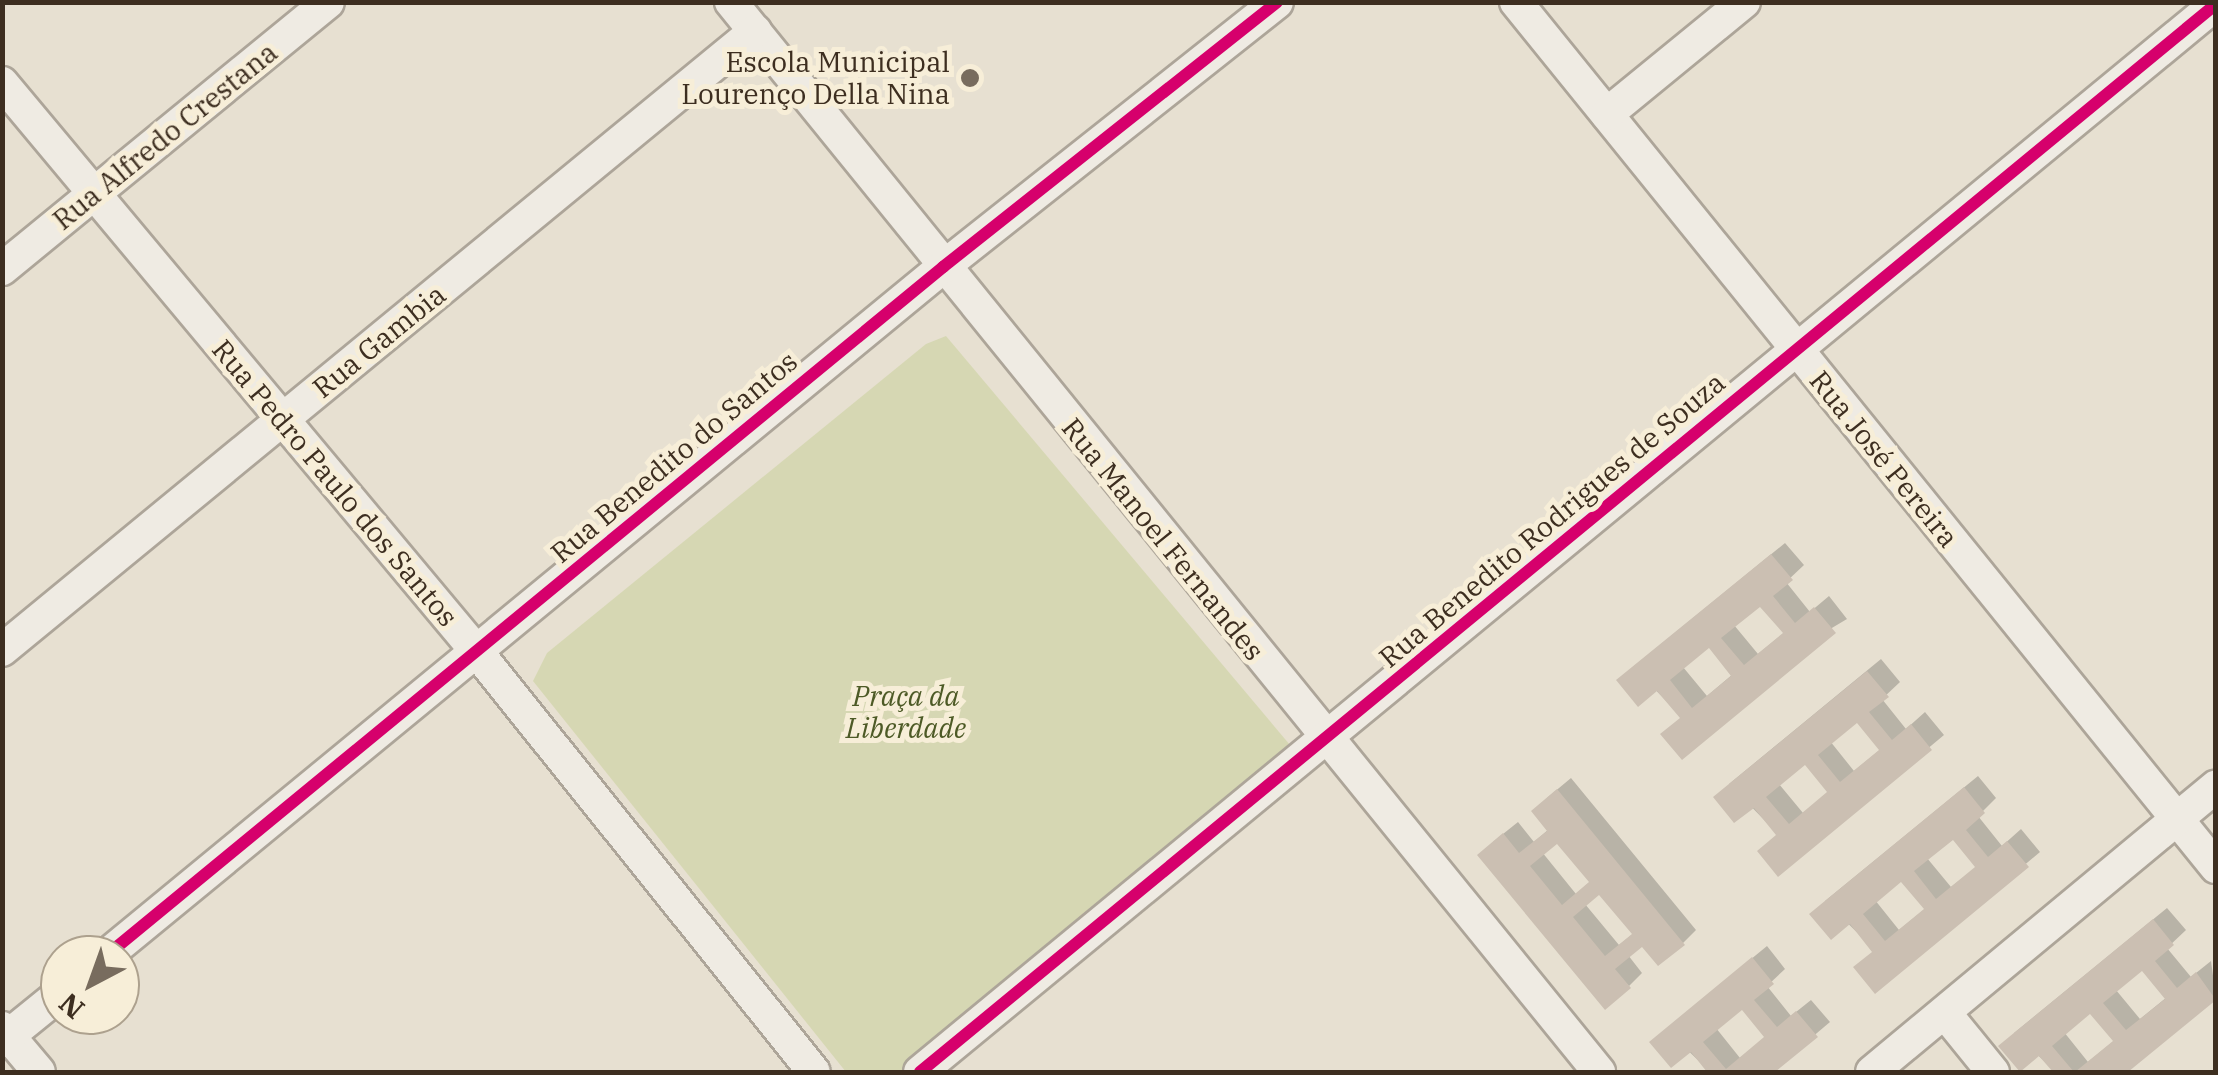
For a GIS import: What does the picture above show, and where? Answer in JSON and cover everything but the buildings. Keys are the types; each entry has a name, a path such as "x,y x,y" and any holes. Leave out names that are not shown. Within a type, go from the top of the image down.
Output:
{"street":[{"name":"Rua Alfredo Crestana","path":"2,269 328,2"},
{"name":"Rua Manoel Fernandes","path":"731,2 1599,1072"},
{"name":"Rua Benedito do Santos","path":"131,935 943,267 1277,2"},
{"name":"Rua José Pereira","path":"1516,2 2216,866"},
{"path":"1607,114 1744,2"},
{"name":"Rua Benedito Rodrigues de Souza","path":"920,1072 2216,4"},
{"name":"Rua Gambia","path":"2,650 755,31"},
{"name":"Rua Pedro Paulo dos Santos","path":"2,83 281,422 477,652 814,1072"},
{"path":"1872,1072 2216,786"},
{"path":"39,1072 5,1035 40,1009"},
{"path":"1945,1013 1993,1072"}],"green space":[{"name":"Praça da Liberdade","path":"946,336 1290,745 1294,757 908,1072 846,1072 533,681 547,653 926,344"}],"cycle path":[{"path":"131,935 943,267 1277,2"},
{"path":"920,1072 2216,4"}],"place":[{"name":"Escola Municipal Lourenço Della Nina","path":"970,78"}]}
